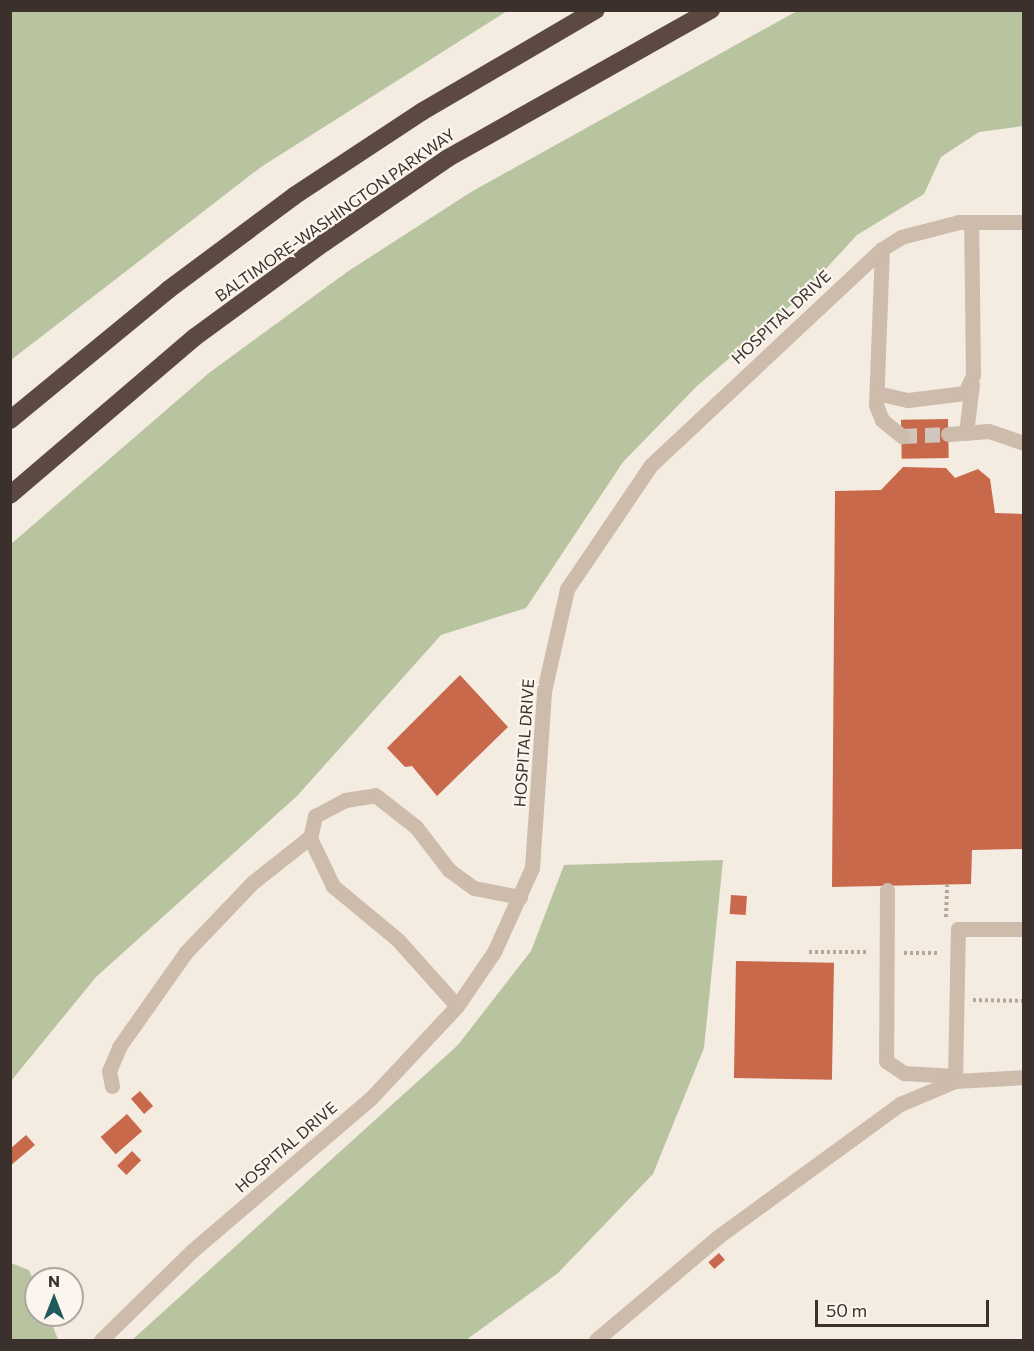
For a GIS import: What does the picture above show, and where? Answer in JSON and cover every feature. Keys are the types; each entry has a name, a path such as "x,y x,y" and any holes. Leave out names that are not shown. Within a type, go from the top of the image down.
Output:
{"highway":[{"name":"BALTIMORE-WASHINGTON PARKWAY","path":"10,420 168,290 294,196 423,111 596,10"},
{"name":"BALTIMORE-WASHINGTON PARKWAY","path":"10,495 195,337 325,242 448,158 711,10"}],"street":[{"name":"HOSPITAL DRIVE","path":"101,1341 193,1250 371,1098 457,1006 494,952 532,868 544,691 567,589 651,465 882,249 927,229 971,222 1023,222"},
{"path":"966,433 973,375 971,222"},
{"path":"882,249 877,393 882,420 902,436"},
{"path":"877,393 909,400 965,393 973,375"},
{"path":"948,434 989,431 1023,443"},
{"path":"112,1086 109,1071 119,1047 186,952 253,882 310,837 315,816 345,800 375,795 416,827 449,870 474,888 520,897"},
{"path":"310,837 333,886 398,940 457,1006"},
{"path":"887,890 886,1061 904,1073 955,1078 1023,1077"},
{"path":"955,1078 958,928 1023,929"},
{"path":"596,1341 718,1236 889,1111 955,1078"}],"green space":[{"path":"11,10 507,11 261,167 11,360"},
{"path":"797,11 1023,11 1023,126 979,132 941,157 924,194 857,235 797,300 697,386 623,462 526,608 441,635 297,796 96,977 11,1081 11,544 209,373 347,272 471,192"},
{"path":"723,860 704,1048 653,1174 558,1273 466,1340 132,1340 458,1045 531,951 564,865"},
{"path":"11,1263 24,1268 24,1327 53,1327 58,1339 11,1340"}],"building":[{"path":"948,419 949,458 902,459 901,420"},
{"path":"903,467 946,468 955,478 978,469 990,479 995,513 1024,514 1024,849 972,850 971,884 832,887 835,491 881,490"},
{"path":"460,675 508,727 437,796 412,766 405,767 387,748"},
{"path":"731,895 747,896 746,915 730,914"},
{"path":"736,961 834,963 832,1080 734,1078"},
{"path":"140,1091 153,1106 144,1114 131,1099"},
{"path":"127,1114 142,1131 116,1154 101,1137"},
{"path":"26,1135 35,1145 10,1166 10,1149"},
{"path":"132,1151 141,1160 126,1175 117,1166"},
{"path":"719,1253 725,1260 714,1269 708,1262"}],"tunnel":[{"path":"902,436 948,434"}]}
